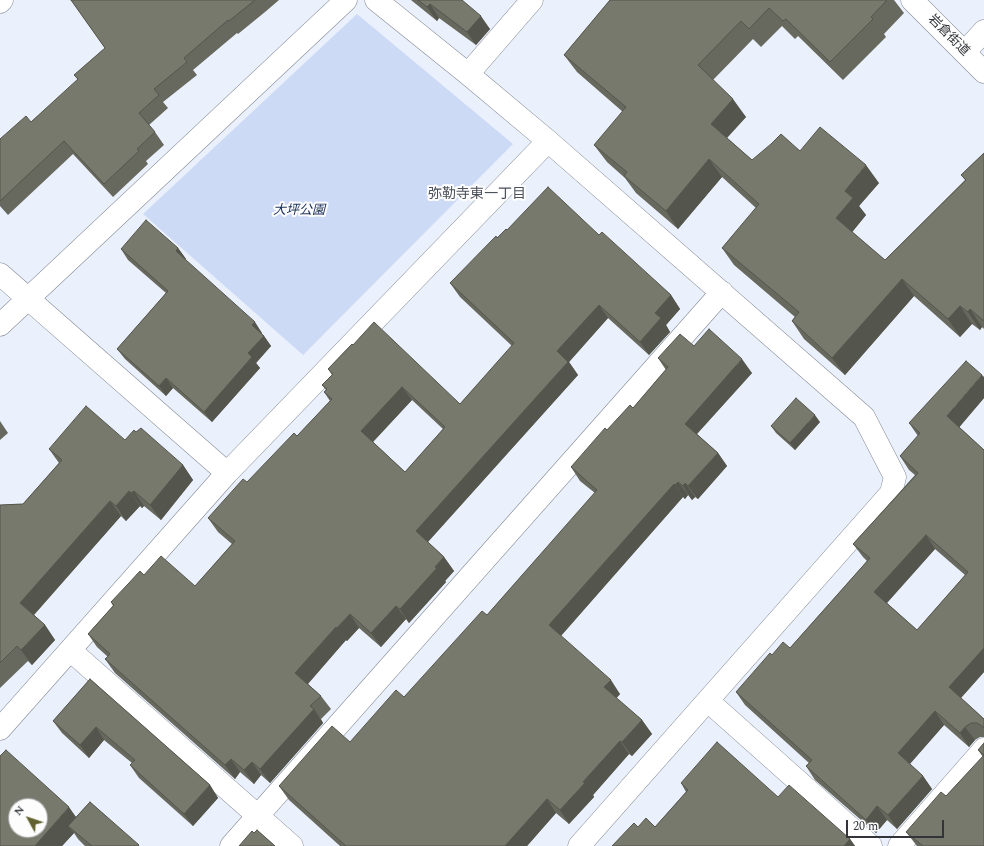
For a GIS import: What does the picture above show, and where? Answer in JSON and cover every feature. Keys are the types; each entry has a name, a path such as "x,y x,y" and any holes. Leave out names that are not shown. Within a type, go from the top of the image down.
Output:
{"street":[{"path":"0,325 346,0"},
{"path":"376,0 548,141 864,417 895,477 890,493 579,846"},
{"path":"468,74 532,0"},
{"name":"岩倉街道","path":"912,0 984,72"},
{"path":"965,52 984,31"},
{"path":"0,729 227,473 548,141"},
{"path":"0,274 227,473"},
{"path":"231,846 722,292"},
{"path":"70,650 292,846"},
{"path":"708,701 871,846"},
{"path":"899,846 984,749"}],"green space":[{"name":"大坪公園","path":"357,14 513,144 303,355 143,214"}],"building":[{"path":"71,0 255,0 229,21 228,20 184,58 187,62 154,89 159,95 139,113 155,132 137,149 139,151 104,184 64,141 0,201 0,139 26,116 31,122 78,79 74,75 105,48"},
{"path":"418,0 462,0 481,16 467,32 430,4 427,7"},
{"path":"610,0 887,0 871,17 873,19 830,62 786,19 783,21 769,8 749,29 741,21 698,65 733,99 711,124 752,160 781,134 800,151 820,127 866,165 845,191 853,198 836,218 885,260 966,180 961,175 984,153 984,321 970,309 968,312 960,306 948,319 902,279 832,358 792,321 799,312 722,248 759,204 709,159 666,211 624,176 627,172 594,145 626,107 564,55"},
{"path":"548,187 599,235 602,232 671,295 655,313 661,318 640,342 599,305 557,351 568,362 416,531 444,557 435,567 437,568 400,609 396,606 371,633 350,614 337,628 336,627 295,673 321,696 310,706 314,709 260,769 252,762 244,770 231,759 225,765 105,659 110,654 88,634 114,605 111,602 140,571 144,575 161,556 195,586 235,541 208,518 243,479 247,482 294,433 297,436 332,399 324,392 327,389 322,385 333,374 328,369 374,322 460,404 514,343 450,283 496,236 497,238 506,229 507,230","holes":["402,387 445,427 405,472 361,431"]},
{"path":"146,220 178,248 176,251 255,322 252,325 264,336 248,353 252,357 204,412 166,378 159,386 117,349 168,291 121,249"},
{"path":"709,329 742,359 685,424 718,453 688,486 685,483 683,486 678,482 675,485 674,484 549,625 611,680 604,687 642,720 622,742 620,741 560,810 547,799 505,846 346,846 279,786 332,726 350,742 396,690 404,697 482,611 487,615 597,490 571,467 605,428 607,430 630,405 633,408 668,367 658,358 680,334 694,346"},
{"path":"966,361 982,375 947,416 984,450 984,648 949,687 984,719 984,728 977,723 971,723 960,733 935,711 898,753 923,776 888,815 877,806 866,820 806,766 812,760 736,692 770,653 772,655 783,642 790,648 870,558 853,544 918,473 900,456 920,433 909,423","holes":["926,535 968,572 917,630 874,592"]},
{"path":"796,398 815,415 790,443 771,426"},
{"path":"86,406 125,440 134,430 136,432 141,428 183,465 150,505 134,491 131,493 129,491 116,506 110,501 20,603 45,625 21,650 17,646 0,663 0,505 23,504 62,460 49,449"},
{"path":"90,679 210,785 184,814 130,765 135,760 96,727 80,745 53,721"},
{"path":"717,742 778,797 789,785 850,839 844,846 612,846 634,823 638,827 646,818 655,827 688,790 681,783"},
{"path":"984,743 984,755 978,750"},
{"path":"6,750 69,807 48,831 48,798 8,798 8,838 42,838 35,846 0,846 0,756"},
{"path":"984,755 984,846 923,846 906,832 941,792 946,796"},
{"path":"90,802 139,845 92,846 68,826"},
{"path":"257,830 275,846 239,846 252,831 254,833"}],"district":[{"name":"弥勒寺東一丁目","path":"477,195"}]}
